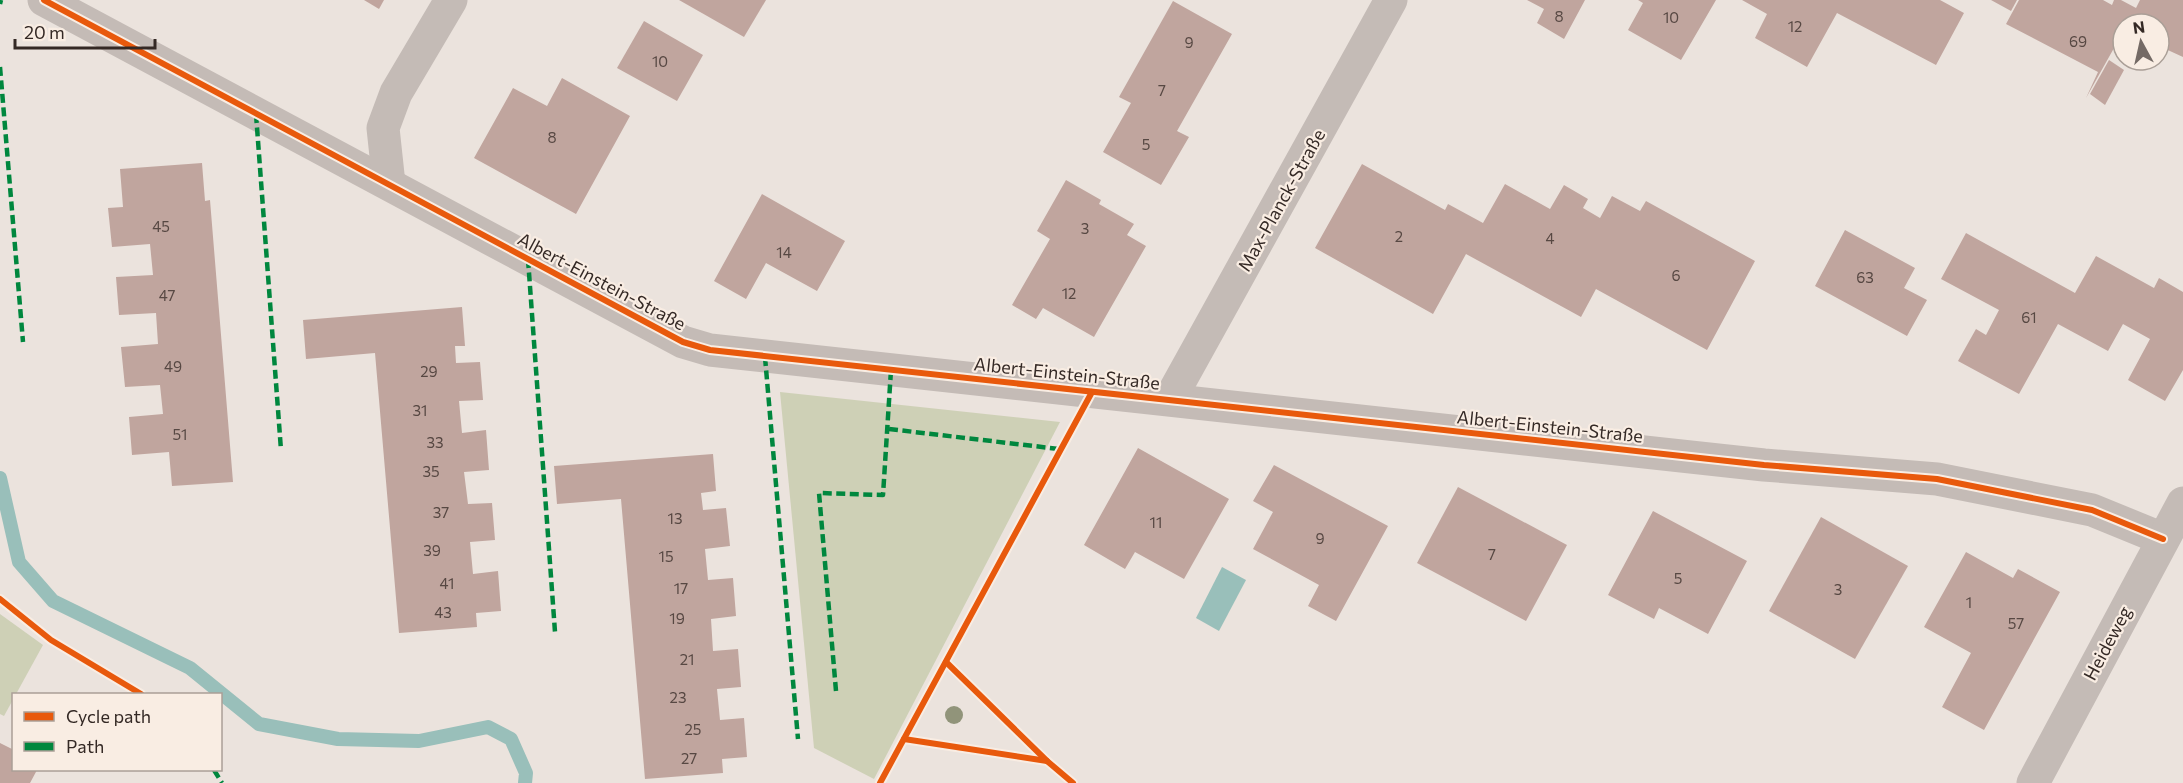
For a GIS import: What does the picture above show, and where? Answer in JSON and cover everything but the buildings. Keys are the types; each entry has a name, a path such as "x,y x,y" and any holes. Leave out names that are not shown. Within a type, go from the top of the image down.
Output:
{"street":[{"name":"Albert-Einstein-Straße","path":"44,0 683,342 710,350 1764,465 1937,479 2092,510 2163,539"},
{"path":"389,184 383,128 396,93 451,0"},
{"name":"Max-Planck-Straße","path":"1170,399 1391,0"},
{"name":"Heideweg","path":"2033,783 2183,503"}],"green space":[{"path":"780,392 1060,422 874,779 814,748"},
{"path":"0,614 43,645 17,693 12,693 12,701 4,716 0,714"}],"water":[{"path":"1222,567 1246,580 1219,631 1196,618"}],"waterway":[{"path":"0,478 19,562 53,601 190,668 221,693"},
{"path":"222,694 259,724 338,739 419,741 488,727 511,739 526,773 525,783"}],"marked path":[{"path":"0,4 1,0"},
{"path":"0,67 23,342"},
{"path":"256,114 281,450"},
{"path":"528,259 555,632"},
{"path":"765,357 798,739"},
{"path":"836,691 819,493 883,495 891,370"},
{"path":"889,429 1059,449"},
{"path":"215,771 222,783"}],"cycle path":[{"path":"44,0 683,342 710,350 1764,465 1937,479 2092,510 2163,539"},
{"path":"880,783 1092,392"},
{"path":"0,599 51,640 139,693"},
{"path":"946,662 1047,761"},
{"path":"904,739 1047,761 1073,783"}]}
